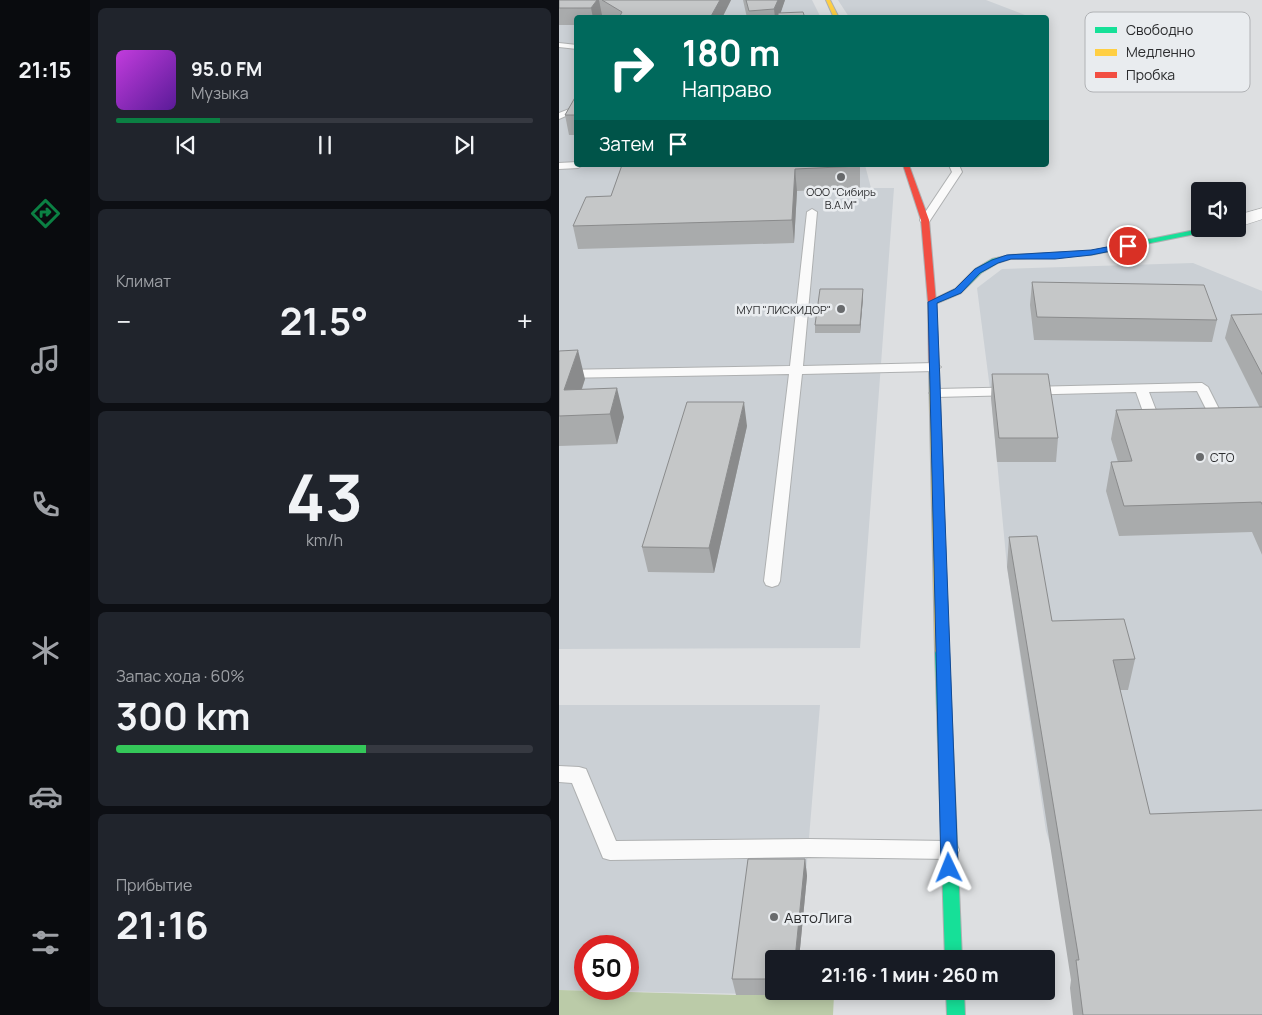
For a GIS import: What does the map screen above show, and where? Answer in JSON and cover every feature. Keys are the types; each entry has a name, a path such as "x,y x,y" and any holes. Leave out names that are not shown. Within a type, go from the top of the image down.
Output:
{"main road":[{"path":"828,0 836,15"},
{"path":"907,167 925,220 932,302 954,950"},
{"path":"932,302 958,291 977,271 995,261 1010,257 1091,253 1191,233"},
{"path":"955,1000 956,1015"}],"street":[{"path":"1246,218 1262,213"}],"lane":[{"path":"559,45 574,47"},
{"path":"559,116 574,109"},
{"path":"559,166 574,165"},
{"path":"925,220 957,172 955,167"},
{"path":"772,581 812,212"},
{"path":"559,374 935,367"},
{"path":"936,393 1202,387 1218,421 1199,422"},
{"path":"1141,388 1153,422 1172,422"},
{"path":"559,774 579,775 610,851 809,848 949,850"}],"shaded area":[{"path":"559,0 812,0 820,15 574,15 574,167 866,167 871,188 894,188 860,648 559,649"},
{"path":"838,0 986,0 1025,15 848,15"},
{"path":"1193,263 1262,291 1262,960 1051,847 1046,831 1007,567 991,397 977,288 1002,269"},
{"path":"559,705 820,705 800,950 765,950 765,994 639,992 639,935 574,935 574,990 559,990"}],"green space":[{"path":"559,990 574,990 574,1000 639,1000 639,992 765,995 765,1000 834,1000 833,1015 559,1015"}],"building":[{"path":"559,0 597,0 591,8 559,8"},
{"path":"602,0 720,0 712,15 620,15 622,12"},
{"path":"746,0 778,0 774,9 749,11"},
{"path":"803,12 804,15 778,15 778,13"},
{"path":"574,99 574,115 565,115"},
{"path":"621,167 838,167 795,169 792,220 573,226 586,197 611,196"},
{"path":"1032,282 1204,285 1217,320 1037,317"},
{"name":"МУП \"ЛИСКИДОР\"","path":"820,289 863,289 860,325 815,325"},
{"path":"1263,314 1263,376 1231,315"},
{"path":"578,350 564,390 617,388 610,414 559,416 559,351"},
{"path":"992,374 1048,374 1058,438 999,438"},
{"path":"687,402 744,402 709,548 642,547"},
{"path":"1263,407 1263,506 1261,502 1124,506 1111,462 1132,461 1116,410"},
{"path":"1037,536 1052,621 1124,619 1135,659 1113,660 1150,814 1263,810 1263,1015 1083,1015 1076,960 1079,960 1009,537"},
{"name":"АвтоЛига","path":"748,859 805,859 796,950 765,950 765,979 732,979"}],"traffic: fast":[{"path":"932,302 958,291 978,271 995,261 1010,257 1091,253 1191,233"},
{"path":"942,651 954,950"},
{"path":"955,1000 956,1015"}],"traffic: slow":[{"path":"828,0 836,15"},
{"path":"934,369 942,651"}],"traffic: jam":[{"path":"907,167 925,220 932,302 934,369"}],"place":[{"name":"ООО \"Сибирь В.А.М\"","path":"841,177"},
{"name":"МУП \"ЛИСКИДОР\"","path":"841,309"},
{"name":"СТО","path":"1200,457"},
{"name":"АвтоЛига","path":"774,917"}],"route":[{"path":"949,868 932,302 958,291 977,271 995,261 1010,257 1091,253 1128,246"}]}
